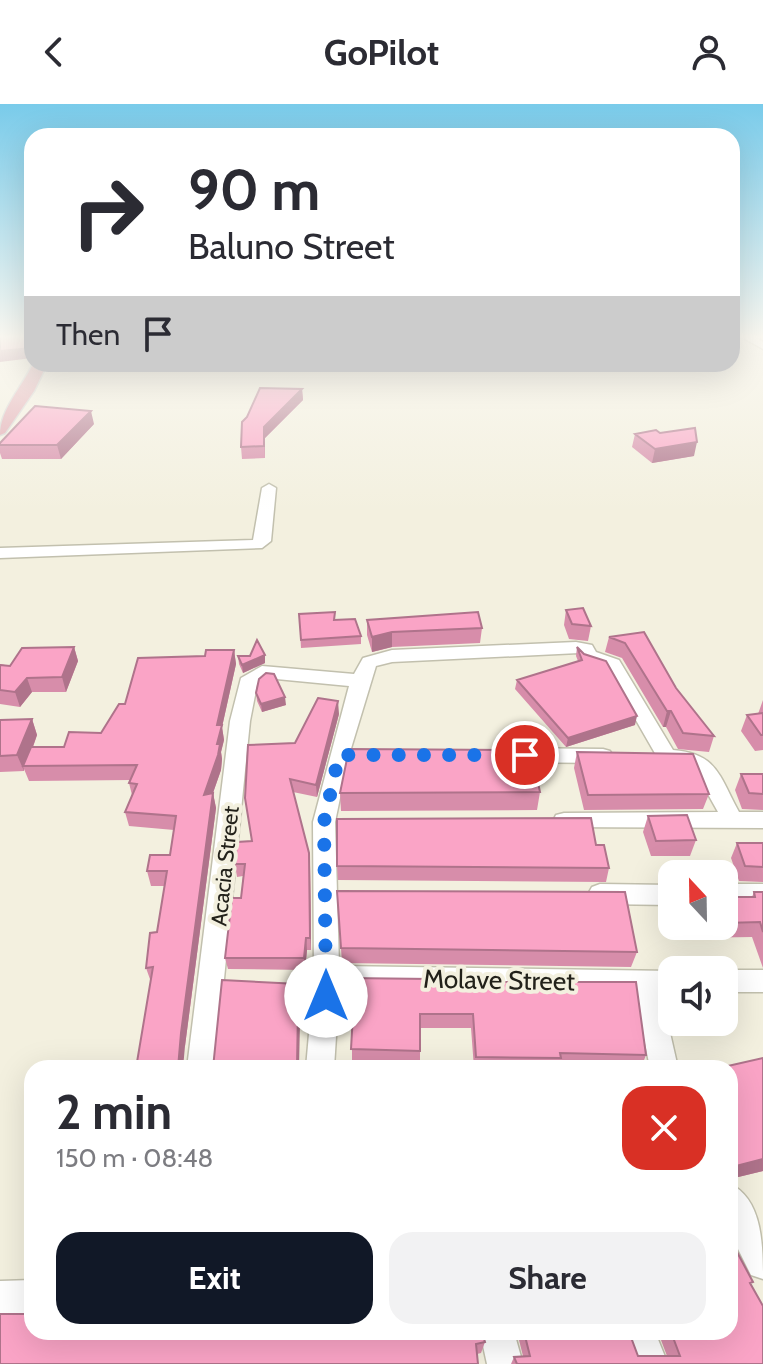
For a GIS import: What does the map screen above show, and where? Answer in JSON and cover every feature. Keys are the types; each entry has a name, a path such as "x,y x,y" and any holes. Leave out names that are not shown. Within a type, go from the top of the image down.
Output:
{"main road":[{"path":"0,430 24,395"}],"street":[{"path":"0,553 257,545 263,541 265,533 269,488"},
{"path":"321,1060 327,977 323,893 339,755 365,666 373,660 392,656 586,649 589,656 613,664 667,757"},
{"name":"Acacia Street","path":"202,1060 240,721 248,682 262,672 360,681"},
{"path":"339,755 368,755"},
{"path":"484,755 693,759 703,766 733,820"},
{"path":"544,821 763,820"},
{"path":"323,893 354,893"},
{"path":"577,894 658,895"},
{"path":"738,894 763,894"},
{"name":"Molave Street","path":"327,977 658,982"},
{"path":"738,981 763,981"},
{"path":"662,1036 664,1060"},
{"path":"738,1215 763,1263"},
{"path":"0,1298 24,1297"},
{"path":"499,1340 505,1364"},
{"path":"641,1340 650,1364"}],"building":[{"path":"257,395 296,395 264,427 264,446 241,447 242,422"},
{"path":"35,406 91,411 57,445 0,445"},
{"path":"695,428 697,442 655,449 635,434 656,430 660,433"},
{"path":"583,608 591,626 572,624 566,610"},
{"path":"335,612 334,620 355,619 361,636 301,640 299,614"},
{"path":"478,612 482,628 392,632 372,637 367,620"},
{"path":"644,632 676,688 714,736 683,733 625,643 609,637"},
{"path":"257,640 265,655 242,665 238,656 250,656"},
{"path":"74,647 62,677 27,678 15,692 0,690 0,665 10,666 22,648"},
{"path":"577,647 584,654 606,661 637,716 568,738 517,680 582,660"},
{"path":"206,650 234,650 217,725 222,725 217,744 220,744 218,755 204,795 213,793 179,1060 137,1060 153,967 146,968 150,933 157,932 167,871 147,871 150,855 170,855 176,816 125,812 137,784 129,783 137,765 23,766 31,747 64,747 69,732 101,733 119,704 125,704 138,658 205,656"},
{"path":"266,673 274,674 285,697 261,704 256,693 259,679"},
{"path":"318,698 338,701 316,785 290,779 309,853 310,938 306,938 304,958 225,958 232,898 241,898 245,864 235,864 237,842 252,841 245,798 248,745 295,743"},
{"path":"763,713 763,735 761,735 747,715"},
{"path":"32,719 17,755 0,756 0,720"},
{"path":"349,749 531,750 540,792 340,793"},
{"path":"577,752 693,754 709,794 588,795"},
{"path":"741,774 763,774 763,794 749,793"},
{"path":"687,815 696,840 656,841 648,816"},
{"path":"591,818 596,845 604,845 609,868 337,866 337,819"},
{"path":"737,843 763,843 763,867 745,866"},
{"path":"337,891 625,892 637,952 341,948"},
{"path":"754,892 763,892 763,932 760,922 738,923 738,897 755,897"},
{"path":"347,978 432,979 432,982 636,982 646,1055 560,1053 561,1058 476,1057 473,1014 420,1014 420,1051 351,1049 353,1014 339,1012 340,987 346,987"},
{"path":"222,980 298,984 294,1008 298,1008 297,1060 214,1060"},
{"path":"763,1058 763,1159 738,1165 738,1064"},
{"path":"738,1254 763,1306 763,1364 517,1364 514,1357 530,1356 526,1340 632,1340 638,1356 680,1356 674,1340 738,1340"},
{"path":"0,1314 24,1314 24,1340 485,1342 476,1344 478,1364 0,1364"}],"route":[{"path":"326,996 324,822 339,755 525,755"}]}
